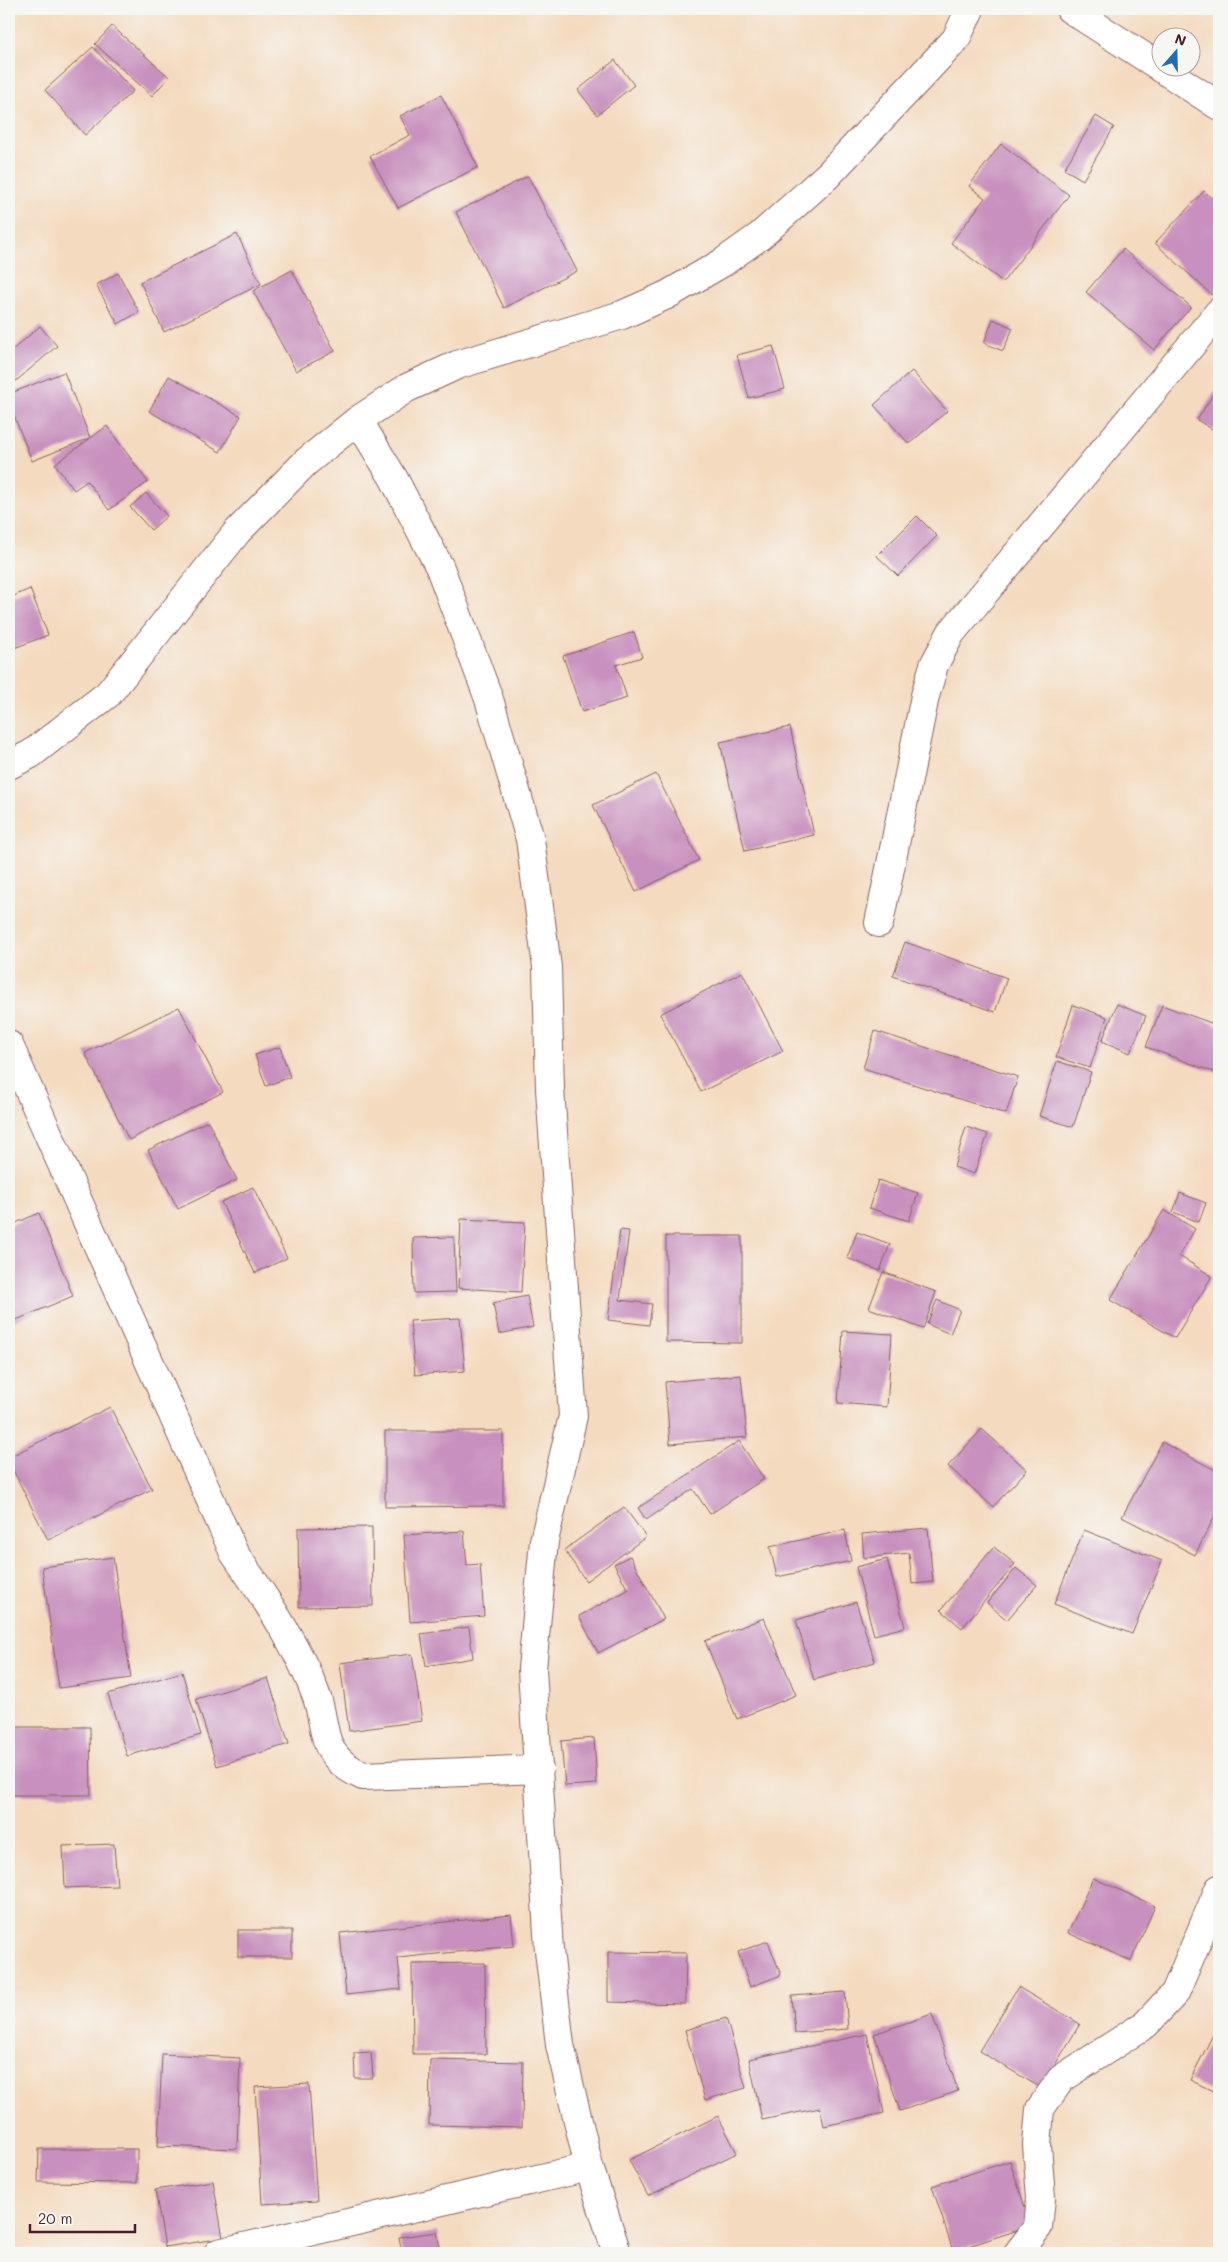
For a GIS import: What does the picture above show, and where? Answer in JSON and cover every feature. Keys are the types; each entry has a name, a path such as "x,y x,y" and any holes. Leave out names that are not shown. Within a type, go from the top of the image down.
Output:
{"street":[{"path":"9,765 31,754 108,694 237,532 306,462 358,420 407,388 457,364 622,315 667,295 722,262 760,236 828,175 956,39 970,9"},
{"path":"1070,9 1150,60"},
{"path":"1177,78 1219,106"},
{"path":"879,923 925,696 934,665 951,633 1219,312"},
{"path":"358,420 394,479 440,568 489,699 530,839 547,967 550,1089 573,1416 544,1541 532,1670 549,1950 560,2045 589,2167 617,2253"},
{"path":"9,1044 234,1553 261,1591 297,1654 316,1695 330,1749 342,1765 363,1776 539,1769"},
{"path":"1018,2253 1038,2227 1041,2198 1037,2145 1040,2109 1061,2079 1146,2024 1175,1993 1219,1889"},
{"path":"218,2253 589,2167"}],"building":[{"path":"112,26 169,77 152,96 95,44"},
{"path":"93,47 133,91 85,135 45,90"},
{"path":"615,60 634,85 597,115 578,90"},
{"path":"441,95 478,167 398,208 370,156 410,135 400,116"},
{"path":"1096,116 1114,127 1083,180 1064,169"},
{"path":"1001,144 1069,195 1003,282 951,243 985,198 969,186"},
{"path":"528,176 577,271 504,308 456,212"},
{"path":"1204,191 1219,205 1219,287 1212,295 1155,243"},
{"path":"237,234 261,284 164,332 140,282"},
{"path":"1123,249 1191,307 1154,350 1086,292"},
{"path":"292,270 335,351 296,371 253,291"},
{"path":"118,273 139,312 118,324 96,285"},
{"path":"993,319 1013,328 1003,351 984,343"},
{"path":"40,326 57,346 9,387 9,353"},
{"path":"773,346 785,389 749,398 737,355"},
{"path":"912,371 947,411 909,444 874,405"},
{"path":"64,372 90,438 32,461 9,403 9,394"},
{"path":"169,376 241,416 220,452 149,411"},
{"path":"1219,385 1219,433 1197,420"},
{"path":"107,426 148,482 109,510 87,481 74,490 55,464"},
{"path":"146,493 167,516 151,530 130,507"},
{"path":"917,516 937,536 898,576 877,556"},
{"path":"30,589 48,635 9,650 9,598"},
{"path":"634,632 642,657 616,665 627,698 582,712 563,656"},
{"path":"790,727 814,835 745,851 720,742"},
{"path":"656,774 699,860 636,892 593,805"},
{"path":"905,942 1007,978 995,1012 893,976"},
{"path":"742,972 783,1051 701,1092 660,1014"},
{"path":"1117,1004 1146,1016 1130,1053 1102,1041"},
{"path":"1073,1005 1107,1017 1090,1068 1056,1057"},
{"path":"1162,1005 1219,1026 1219,1074 1146,1047"},
{"path":"179,1007 223,1092 129,1140 85,1053"},
{"path":"875,1031 1018,1077 1006,1114 863,1068"},
{"path":"280,1047 290,1077 266,1086 255,1055"},
{"path":"1057,1061 1091,1072 1073,1127 1039,1116"},
{"path":"208,1121 237,1180 178,1209 148,1150"},
{"path":"966,1127 988,1134 974,1174 954,1167"},
{"path":"878,1180 918,1193 909,1221 869,1208"},
{"path":"253,1187 287,1258 255,1273 221,1202"},
{"path":"1180,1193 1206,1203 1199,1222 1173,1212"},
{"path":"1164,1210 1195,1229 1179,1256 1212,1276 1175,1338 1110,1300"},
{"path":"39,1213 73,1296 9,1323 9,1226"},
{"path":"461,1219 525,1222 521,1292 458,1288"},
{"path":"620,1230 629,1231 620,1300 652,1304 649,1325 608,1320"},
{"path":"857,1232 890,1244 880,1271 847,1258"},
{"path":"666,1236 742,1236 742,1343 666,1342"},
{"path":"454,1237 456,1292 414,1293 413,1238"},
{"path":"883,1272 936,1292 923,1329 869,1308"},
{"path":"527,1296 533,1327 499,1334 493,1303"},
{"path":"937,1300 960,1310 950,1334 927,1324"},
{"path":"460,1318 465,1371 415,1375 410,1321"},
{"path":"843,1331 892,1334 887,1407 838,1403"},
{"path":"741,1375 747,1437 670,1444 665,1382"},
{"path":"110,1407 152,1489 48,1540 9,1462 9,1457"},
{"path":"982,1429 1027,1470 993,1507 948,1466"},
{"path":"385,1431 503,1431 503,1506 385,1507"},
{"path":"739,1441 764,1479 710,1514 693,1489 646,1520 638,1508"},
{"path":"1162,1442 1219,1472 1219,1508 1195,1555 1122,1517"},
{"path":"624,1507 646,1537 586,1581 564,1550"},
{"path":"372,1527 373,1606 299,1607 298,1528"},
{"path":"928,1528 933,1582 912,1584 909,1553 864,1558 862,1534"},
{"path":"845,1530 851,1561 777,1577 770,1547"},
{"path":"1084,1530 1162,1561 1132,1634 1054,1604"},
{"path":"464,1531 467,1565 480,1564 484,1616 410,1622 404,1535"},
{"path":"994,1547 1015,1564 962,1628 941,1610"},
{"path":"630,1556 664,1619 598,1653 579,1616 628,1590 614,1564"},
{"path":"113,1557 131,1678 59,1688 42,1567"},
{"path":"887,1559 905,1627 874,1635 856,1567"},
{"path":"1016,1568 1037,1585 1007,1620 987,1603"},
{"path":"856,1602 875,1662 814,1680 796,1620"},
{"path":"764,1618 796,1695 737,1719 705,1641"},
{"path":"469,1627 473,1658 426,1666 421,1634"},
{"path":"412,1654 422,1721 349,1731 340,1663"},
{"path":"182,1672 201,1735 127,1756 108,1694"},
{"path":"268,1678 289,1744 217,1766 196,1699"},
{"path":"9,1727 90,1727 91,1795 9,1795"},
{"path":"594,1738 597,1784 565,1786 561,1741"},
{"path":"114,1844 117,1886 65,1888 63,1846"},
{"path":"1093,1878 1155,1906 1131,1961 1068,1933"},
{"path":"511,1915 514,1946 398,1958 401,1989 346,1995 340,1933"},
{"path":"238,1930 292,1930 292,1957 238,1957"},
{"path":"768,1941 781,1975 750,1987 738,1952"},
{"path":"608,1952 686,1953 685,2004 608,2002"},
{"path":"485,1963 486,2054 413,2054 412,1964"},
{"path":"1018,1987 1080,2024 1041,2088 979,2051"},
{"path":"845,1992 848,2029 795,2033 792,1996"},
{"path":"932,2014 958,2091 900,2111 874,2034"},
{"path":"726,2018 746,2088 705,2100 685,2030"},
{"path":"1219,2023 1219,2094 1190,2080"},
{"path":"867,2034 884,2113 824,2126 820,2108 762,2120 749,2059"},
{"path":"371,2052 373,2078 355,2078 354,2053"},
{"path":"162,2054 240,2058 237,2149 158,2146"},
{"path":"430,2060 523,2062 522,2127 429,2125"},
{"path":"309,2084 317,2201 262,2204 255,2087"},
{"path":"718,2116 737,2153 648,2196 629,2160"},
{"path":"39,2149 137,2149 137,2183 38,2182"},
{"path":"1010,2161 1031,2226 953,2251 932,2186"},
{"path":"213,2181 223,2238 165,2247 155,2190"},
{"path":"437,2232 441,2253 402,2253 399,2237"}]}
